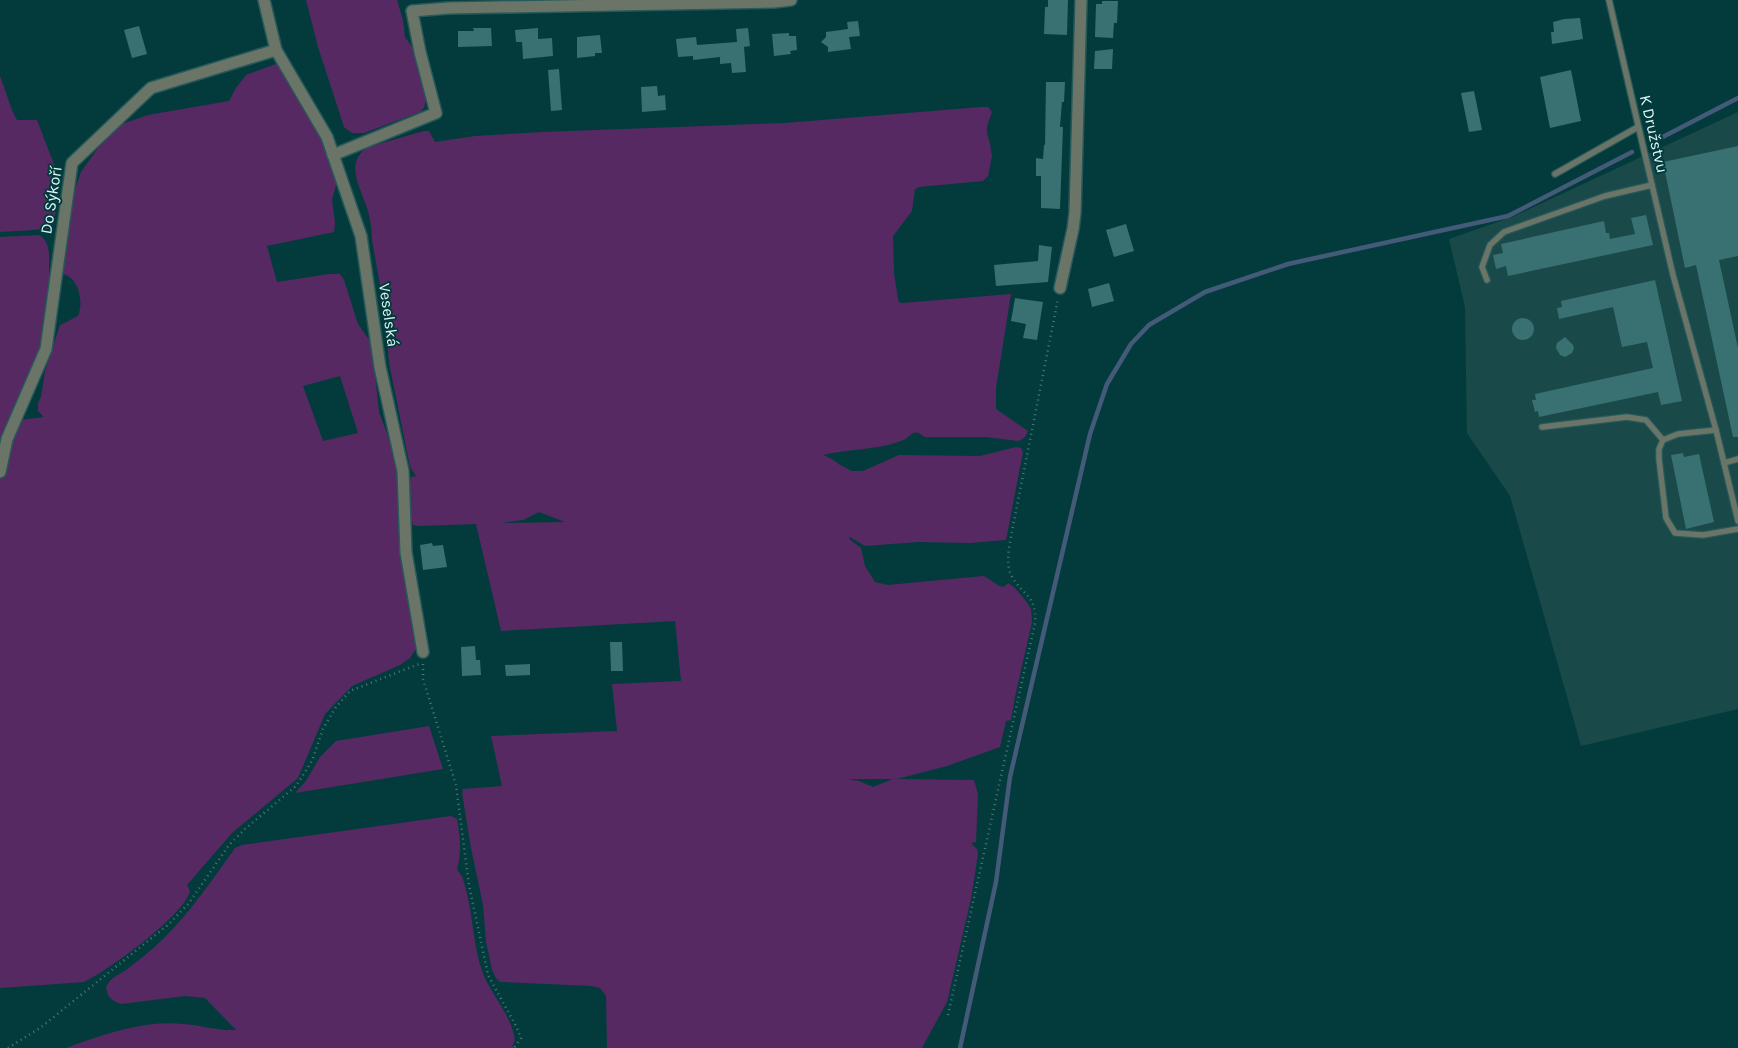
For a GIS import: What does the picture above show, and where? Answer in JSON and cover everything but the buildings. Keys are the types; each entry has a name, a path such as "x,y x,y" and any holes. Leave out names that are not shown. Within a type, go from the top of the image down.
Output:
{"street":[{"name":"Veselská","path":"264,0 276,50 327,137 362,236 380,367 403,472 406,552 423,658"},
{"path":"333,155 436,113 420,52 412,10 650,2 774,2 791,0"},
{"path":"1060,288 1075,213 1081,0"},
{"name":"Do Sýkoří","path":"0,472 7,439 46,349 72,163 151,88 276,50"}],"lane":[{"name":"K Družstvu","path":"1609,0 1674,275 1716,430 1738,521"},
{"path":"1555,174 1638,127"},
{"path":"1487,280 1482,267 1487,252 1490,245 1504,232 1605,196 1652,185"},
{"path":"1542,427 1627,417 1646,420 1663,440"},
{"path":"1716,430 1678,434 1663,440 1659,449 1659,459 1666,518 1675,533 1703,534 1738,529"},
{"path":"1724,462 1738,459"}],"path":[{"path":"948,1015 1035,623 1036,611 1033,603 1012,575 1009,555 1012,531 1060,288"},
{"path":"8,1048 40,1028 169,924 189,903 229,845 245,828 296,786 312,761 324,729 336,707 350,691 423,658 423,679 456,785 469,885 488,974 521,1038 514,1048"}],"shaded area":[{"path":"306,0 397,0 403,20 405,37 413,48 426,100 424,108 420,112 364,133 352,133 344,127 318,47"},
{"path":"276,64 286,70 327,149 338,178 332,200 335,223 334,232 267,246 277,282 340,274 344,280 358,324 372,344 379,412 394,452 417,647 410,658 400,665 352,686 325,714 298,778 232,833 187,885 190,891 185,902 160,928 143,942 109,967 84,982 0,988 0,237 39,235 46,241 47,245 49,255 49,296 46,323 39,348 11,421 44,417 38,411 38,403 41,397 45,371 60,325 78,316 80,310 79,291 73,280 63,274 62,265 74,192 81,172 105,138 122,124 148,115 229,101 246,75","holes":["340,376 358,433 323,441 303,386"]},
{"path":"0,76 17,120 37,120 55,167 54,174 59,186 54,223 49,229 0,232"},
{"path":"981,107 988,107 992,112 987,126 992,156 988,176 983,181 919,187 915,189 912,211 893,236 894,273 898,299 902,303 1011,294 996,388 996,409 1028,431 1025,437 1019,441 986,437 925,437 913,433 905,439 892,444 823,455 852,471 863,471 899,455 980,456 1016,447 1021,448 1023,452 1006,540 970,543 918,542 865,546 850,537 849,539 861,548 865,566 875,582 888,585 983,576 1001,586 1004,587 1008,583 1014,587 1031,609 1032,622 1011,720 1006,721 1000,747 947,766 897,779 974,780 978,794 976,842 971,843 977,849 978,854 971,899 947,1002 922,1048 607,1048 606,996 600,988 500,982 496,978 492,970 486,941 483,905 462,793 463,789 502,786 491,736 617,731 612,684 681,681 675,621 501,631 476,524 413,525 411,520 409,483 411,477 416,476 410,467 389,363 385,313 372,240 371,222 357,182 355,167 361,153 368,147 424,131 429,131 435,142 475,136 543,132 785,123","holes":["539,512 565,522 500,523 523,520","848,779 893,779 873,787"]},
{"path":"1738,112 1738,709 1581,746 1510,496 1467,433 1465,307 1449,239 1512,217"},
{"path":"429,726 443,769 295,793 306,781 320,757 336,741"},
{"path":"451,816 457,819 460,857 457,869 463,878 466,890 482,971 513,1031 515,1040 512,1046 517,1048 66,1048 123,1030 153,1024 183,1024 236,1030 205,998 185,996 121,1004 110,998 106,987 112,979 145,955 184,917 235,848 242,845"}],"waterway":[{"path":"1653,142 1738,98"},
{"path":"960,1048 996,882 1010,777 1090,434 1107,384 1131,344 1149,325 1205,292 1288,264 1508,216 1632,152"}]}
